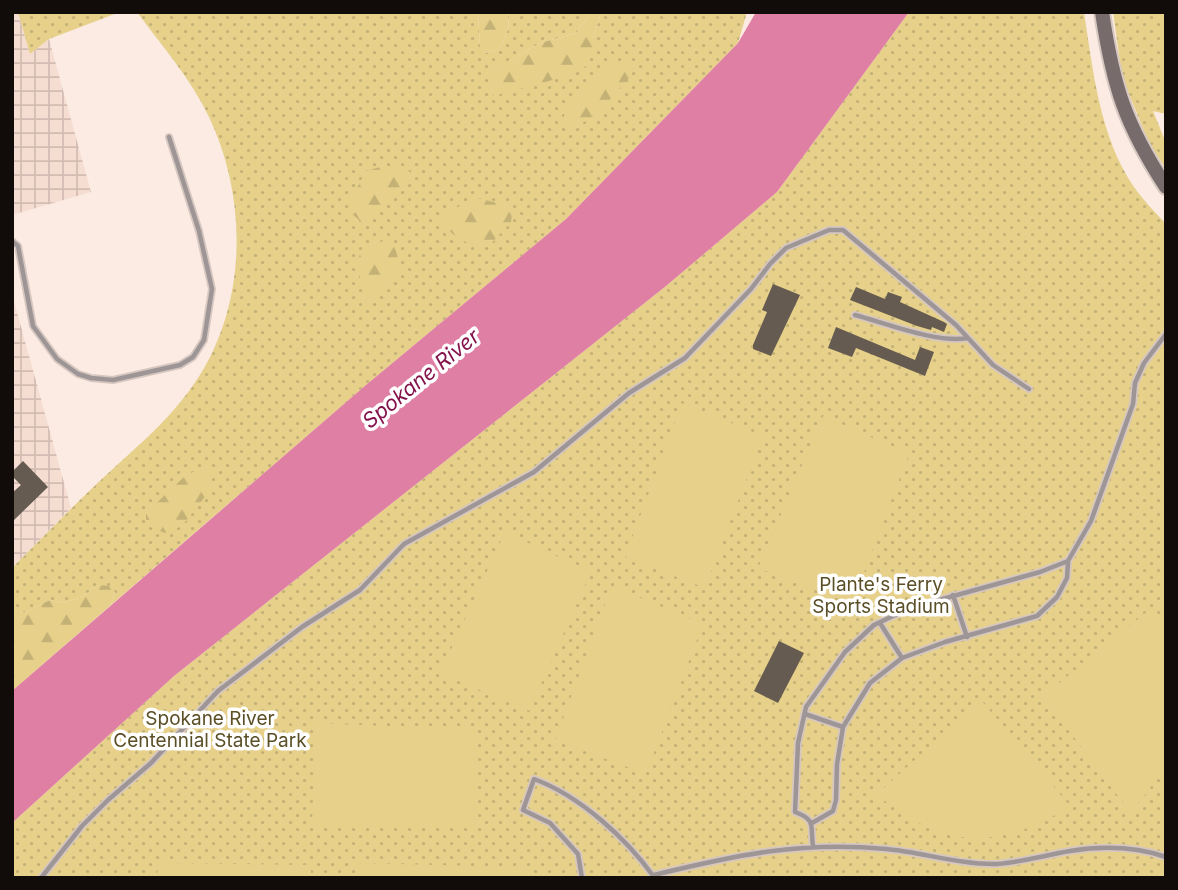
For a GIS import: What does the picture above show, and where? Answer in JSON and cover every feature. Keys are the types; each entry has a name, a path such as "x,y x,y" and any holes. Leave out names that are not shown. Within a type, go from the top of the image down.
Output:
{"street":[{"path":"1102,12 1112,72 1122,106 1143,150 1166,187"}],"lane":[{"path":"12,241 18,246 33,327 57,359 78,373 91,378 113,380 180,365 193,357 204,340 212,289 200,231 169,137"},
{"path":"41,878 82,826 151,763 218,691 302,626 360,590 404,544 534,472 629,393 685,358 786,248 829,230 843,230 886,264 968,338 993,365 1028,389"},
{"path":"855,314 925,335 959,340 968,338"},
{"path":"812,823 833,811 843,727 870,682 902,658 1037,616 1056,597 1068,578 1068,561 1091,521 1133,404 1135,383 1144,363 1166,334"},
{"path":"813,846 812,823 808,817 795,812 798,743 806,706 845,652 880,623 910,608 1040,572 1068,561"},
{"path":"953,595 967,637"},
{"path":"880,623 902,658"},
{"path":"805,715 843,727"},
{"path":"582,878 578,854 550,823 523,810 534,779 554,786 583,805 654,876 757,851 813,846 884,848 979,864 1017,862 1088,849 1126,849 1166,857"}],"shaded area":[{"path":"12,12 18,12 30,54 49,39 91,192 12,215"},
{"path":"12,294 71,508 12,568"}],"green space":[{"path":"18,12 120,12 49,39 30,54"},
{"path":"137,12 478,12 480,47 485,53 499,49 504,40 508,26 506,12 591,12 576,33 540,43 491,71 493,96 593,52 593,39 601,12 747,12 738,43 566,219 366,385 111,605 115,592 98,585 82,597 63,603 50,600 23,613 12,609 12,568 180,403 208,361 222,328 232,293 236,221 222,150 194,89"},
{"path":"478,12 506,12 508,26 499,49 485,53 480,48"},
{"path":"591,12 601,12 593,39 594,52 585,67 560,78 493,96 490,71 540,43 576,33"},
{"name":"Plante's Ferry Sports Stadium","path":"909,12 1084,12 1100,103 1113,147 1134,187 1166,224 1166,878 12,878 12,823 174,676 666,286 777,192"},
{"path":"1113,12 1166,12 1166,114 1153,111 1166,143 1166,169 1149,143 1122,77"},
{"path":"623,62 631,67 629,78 617,92 593,116 576,125 568,125 563,118 570,104 613,63"},
{"path":"380,167 403,167 411,173 409,181 365,225 352,214 351,200 366,171"},
{"path":"473,197 501,204 512,213 511,222 489,246 474,245 461,239 438,220"},
{"path":"391,240 398,259 396,277 385,292 367,301 358,260 367,247"},
{"path":"682,403 763,436 705,588 625,557"},
{"path":"823,416 909,454 852,604 758,568"},
{"path":"199,469 208,471 214,485 182,526 165,533 146,525 146,513 185,476"},
{"path":"505,532 591,572 529,711 440,673"},
{"path":"98,585 109,586 115,592 111,605 12,691 12,609 23,613 50,600 63,603 82,597"},
{"path":"612,586 703,624 646,774 555,740"},
{"path":"1154,606 1166,631 1166,764 1130,812 1043,696"},
{"path":"981,700 1070,806 1023,830 1006,835 971,838 929,828 876,795"},
{"path":"316,723 476,730 474,827 312,824"},
{"path":"158,863 311,865 311,878 157,878"},
{"path":"356,863 523,867 523,878 356,878"}],"water":[{"name":"Spokane River","path":"756,12 909,12 777,192 666,286 174,676 12,823 12,691 366,385 566,219 738,43"}],"building":[{"path":"773,284 800,295 771,356 753,349 753,345 767,312 762,310"},
{"path":"856,287 885,299 888,292 902,297 900,302 947,324 944,332 932,327 931,330 917,326 850,300"},
{"path":"836,327 915,360 920,347 934,352 925,376 856,348 852,357 828,348"},
{"path":"23,461 48,487 12,522 12,493 21,485 12,476 12,472"},
{"path":"779,641 804,653 778,703 754,691"}],"park label":[{"name":"Spokane River Centennial State Park","path":"210,729"}]}
